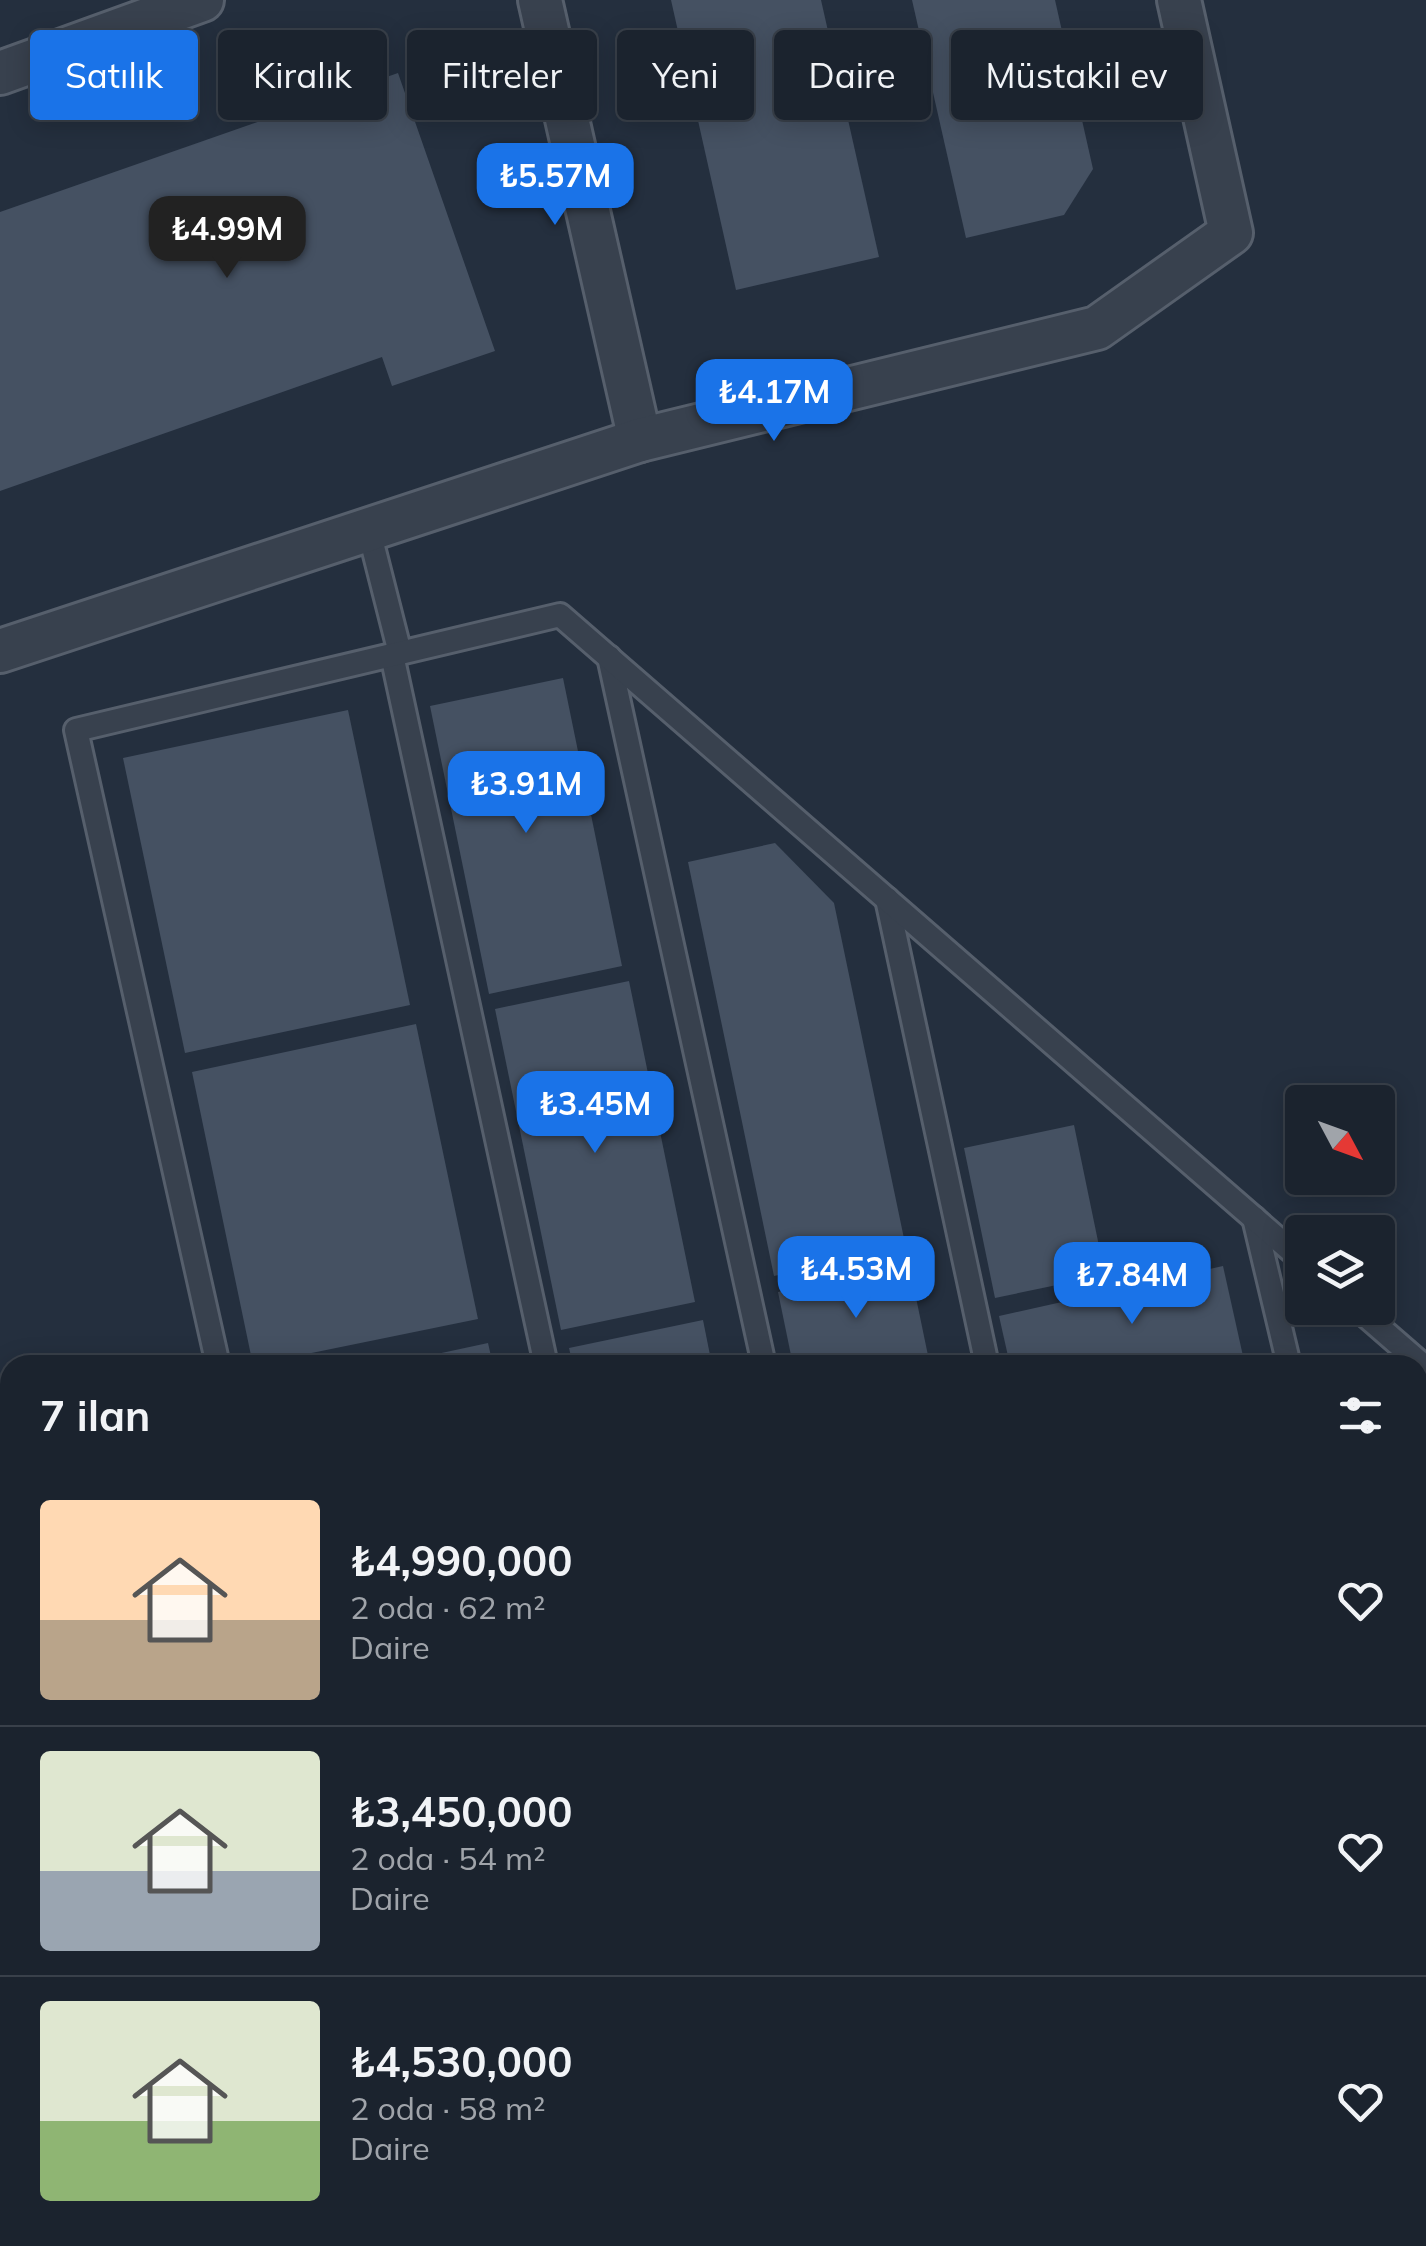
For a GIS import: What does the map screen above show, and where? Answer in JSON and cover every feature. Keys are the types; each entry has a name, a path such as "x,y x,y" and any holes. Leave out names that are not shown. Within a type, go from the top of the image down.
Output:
{"street":[{"path":"0,73 202,0"},
{"path":"540,0 640,440"},
{"path":"0,651 640,440 1097,328 1231,233 1179,0"}],"lane":[{"path":"370,531 544,1355"},
{"path":"216,1355 76,730 560,615 1285,1245"},
{"path":"609,658 762,1355"},
{"path":"887,899 985,1355"},
{"path":"1254,1218 1287,1355"},
{"path":"1377,1325 1411,1355"}],"building":[{"path":"671,0 821,0 828,30 774,30 774,120 848,120 879,257 736,290 698,120 754,120 754,30 678,30"},
{"path":"912,0 1055,0 1062,30 951,30 951,120 1082,120 1093,169 1064,215 966,238 931,84 931,30 919,30"},
{"path":"398,73 407,99 407,120 414,120 495,351 392,386 382,357 0,491 0,212 263,120 387,120 387,77"},
{"path":"563,678 622,966 489,994 430,706"},
{"path":"348,710 410,1005 185,1053 123,758"},
{"path":"775,843 834,903 906,1248 774,1276 688,862"},
{"path":"629,981 695,1302 561,1330 495,1009"},
{"path":"416,1024 478,1319 302,1355 251,1355 192,1072"},
{"path":"1074,1125 1105,1275 995,1298 964,1148"},
{"path":"909,1264 928,1355 791,1355 778,1292"},
{"path":"1223,1266 1243,1355 1008,1355 999,1316"},
{"path":"703,1320 710,1355 571,1355 569,1348"},
{"path":"488,1343 491,1355 432,1355"}]}
